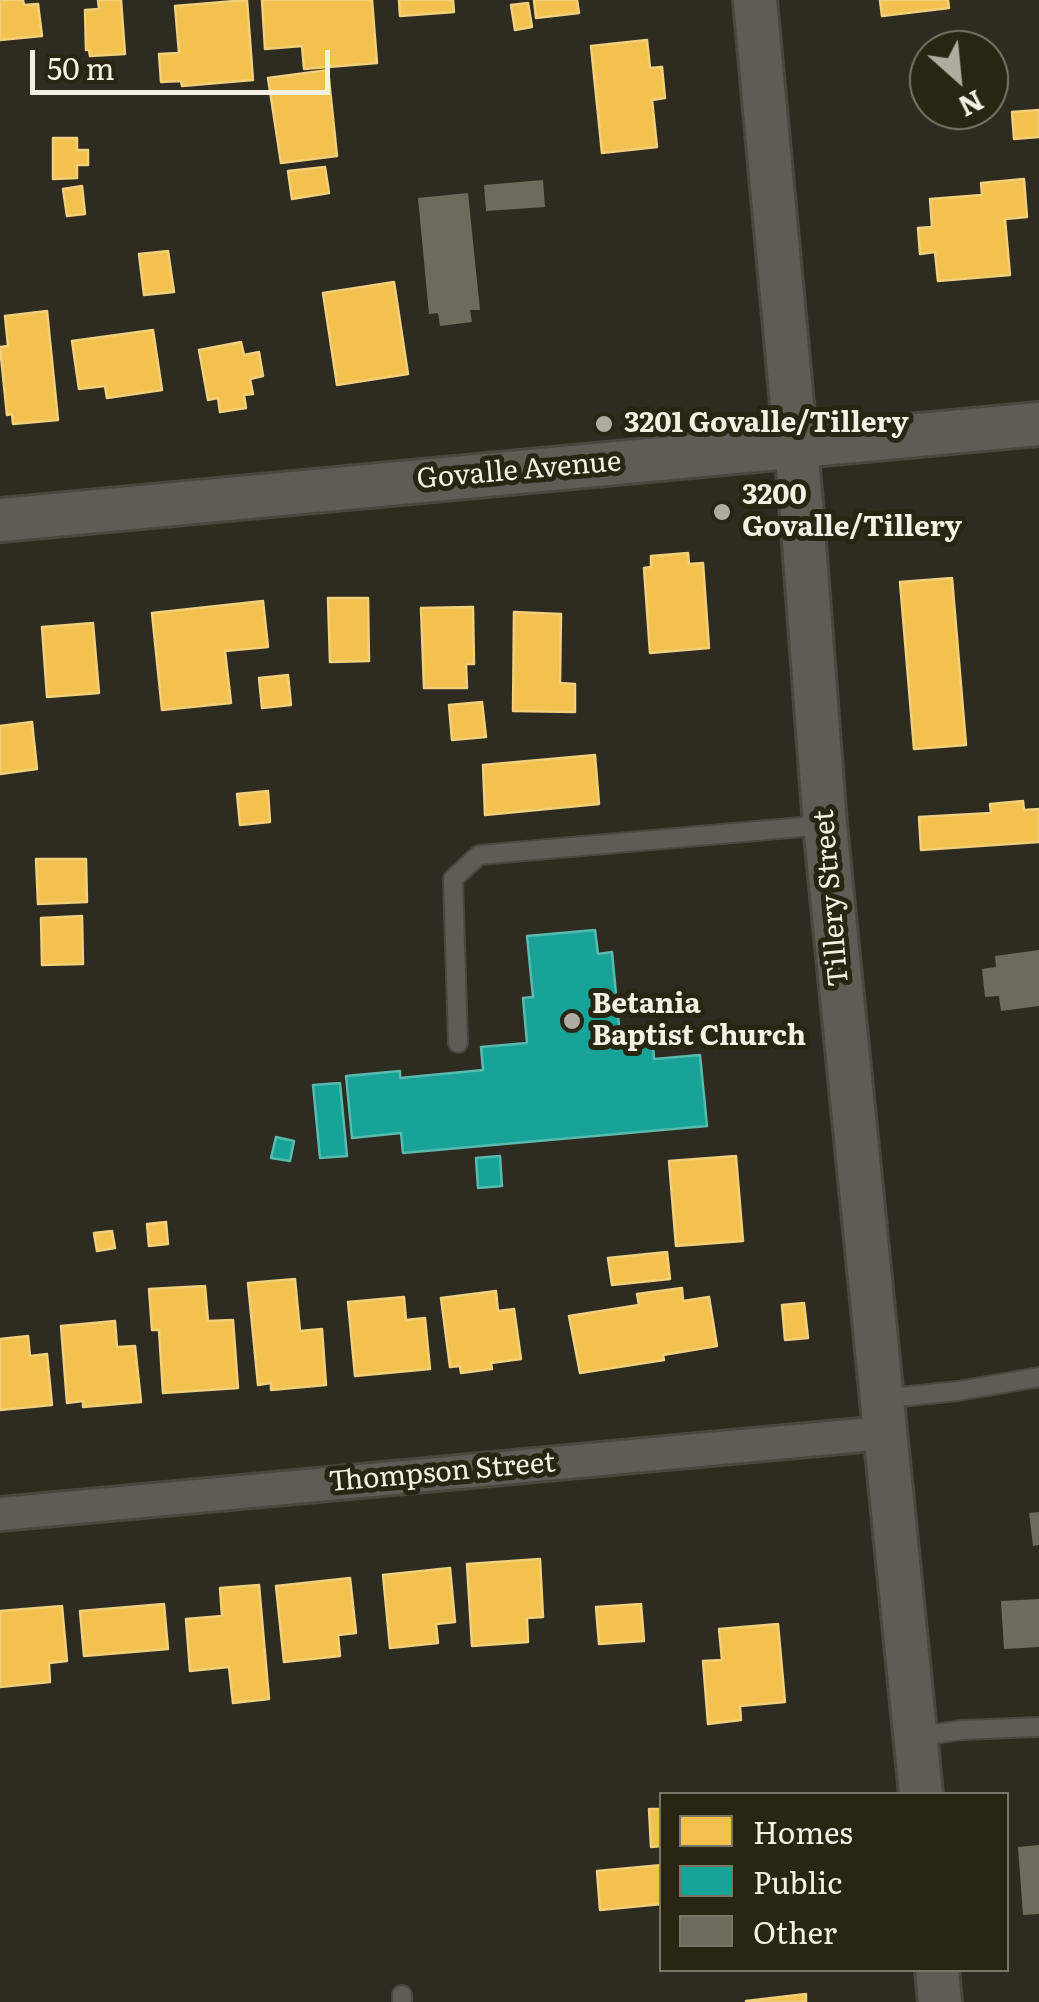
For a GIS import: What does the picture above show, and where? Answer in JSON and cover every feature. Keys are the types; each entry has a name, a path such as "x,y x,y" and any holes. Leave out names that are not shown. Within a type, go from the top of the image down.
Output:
{"street":[{"name":"Tillery Street","path":"756,0 825,825 921,1792"},
{"name":"Govalle Avenue","path":"0,520 1039,424"},
{"name":"Thompson Street","path":"0,1514 882,1416"},
{"path":"937,1972 940,2002"}],"lane":[{"path":"458,1043 453,879 479,855 825,825"},
{"path":"882,1416 1039,1378"},
{"path":"915,1737 960,1730 1039,1727"}],"building: Homes":[{"path":"0,0 38,4 42,36 0,40"},
{"path":"98,0 121,0 125,54 90,56 86,50 85,10 99,9"},
{"path":"247,0 253,80 182,86 181,81 161,82 159,54 179,53 175,6"},
{"path":"262,0 372,0 377,63 304,69 302,46 265,49"},
{"path":"399,0 453,0 454,12 400,16"},
{"path":"534,0 577,0 579,13 536,18"},
{"path":"880,0 948,0 949,8 882,16"},
{"path":"528,3 532,27 515,30 511,5"},
{"path":"647,40 650,68 662,67 665,98 652,100 657,147 602,153 591,46"},
{"path":"328,70 337,156 281,163 268,78"},
{"path":"1039,110 1039,137 1014,139 1012,112"},
{"path":"53,138 77,138 77,150 88,150 88,165 77,165 77,178 53,179"},
{"path":"325,167 329,193 292,199 288,171"},
{"path":"1024,179 1027,217 1005,219 1010,275 938,281 935,252 920,254 918,228 932,227 930,199 982,195 981,183"},
{"path":"82,186 85,214 67,216 63,189"},
{"path":"168,251 174,292 144,295 139,254"},
{"path":"394,282 408,374 337,385 323,293"},
{"path":"47,311 58,420 13,424 12,414 7,415 0,347 8,346 5,316"},
{"path":"153,330 162,390 107,398 105,386 79,389 72,341"},
{"path":"241,342 244,355 259,352 263,376 250,379 253,394 244,395 246,408 220,412 218,398 208,400 199,350"},
{"path":"688,553 689,564 703,563 709,648 650,653 644,568 651,567 651,556"},
{"path":"952,578 966,745 914,749 900,582"},
{"path":"328,598 368,598 369,661 330,662"},
{"path":"263,601 268,647 225,651 231,703 162,710 152,613"},
{"path":"473,607 474,664 466,664 467,688 424,688 421,608"},
{"path":"514,612 561,614 560,683 575,684 575,712 513,711"},
{"path":"93,623 99,693 47,697 42,627"},
{"path":"288,675 291,705 262,708 259,678"},
{"path":"482,702 486,737 452,740 449,705"},
{"path":"32,722 37,769 0,774 0,726"},
{"path":"595,755 599,804 485,815 483,765"},
{"path":"268,791 270,822 240,825 237,794"},
{"path":"1023,801 1024,810 1039,809 1039,842 921,850 919,817 991,813 990,804"},
{"path":"36,859 86,859 87,902 38,904"},
{"path":"82,916 83,964 42,965 41,918"},
{"path":"736,1156 743,1241 676,1246 669,1161"},
{"path":"166,1222 168,1244 149,1246 147,1224"},
{"path":"112,1231 115,1248 97,1251 94,1233"},
{"path":"667,1252 670,1279 612,1285 608,1258"},
{"path":"295,1279 300,1331 322,1329 326,1385 271,1390 271,1383 258,1385 248,1283"},
{"path":"205,1286 208,1321 233,1320 238,1388 163,1393 159,1330 152,1330 149,1289"},
{"path":"682,1288 683,1301 709,1297 717,1346 663,1355 664,1360 580,1373 569,1316 639,1305 637,1294"},
{"path":"496,1291 498,1311 514,1309 521,1359 491,1363 492,1369 461,1373 460,1366 450,1367 441,1298"},
{"path":"404,1297 406,1320 425,1318 430,1369 355,1376 348,1302"},
{"path":"804,1303 808,1338 785,1340 782,1305"},
{"path":"115,1321 117,1347 135,1346 141,1402 83,1407 83,1401 67,1403 61,1326"},
{"path":"28,1336 30,1356 47,1354 52,1405 0,1410 0,1339"},
{"path":"540,1559 543,1617 527,1618 528,1642 472,1646 467,1564"},
{"path":"450,1568 455,1622 436,1624 438,1643 390,1648 383,1575"},
{"path":"350,1578 356,1633 338,1635 340,1656 284,1662 276,1586"},
{"path":"259,1585 269,1699 233,1703 229,1667 190,1671 186,1619 222,1616 220,1588"},
{"path":"164,1604 168,1649 84,1656 80,1611"},
{"path":"641,1604 644,1641 599,1644 596,1607"},
{"path":"62,1606 67,1661 49,1663 50,1682 0,1687 0,1611"},
{"path":"778,1624 785,1702 740,1706 741,1720 708,1724 703,1661 722,1660 719,1629"},
{"path":"649,1809 659,1809 659,1846 651,1847"},
{"path":"659,1865 659,1904 600,1910 597,1871"},
{"path":"806,1994 806,2002 746,2002 746,2001"}],"building: Public":[{"name":"Betania Baptist Church","path":"595,930 598,954 612,952 621,1047 653,1044 654,1059 700,1055 707,1126 403,1153 401,1133 352,1138 346,1076 400,1071 400,1078 483,1070 481,1047 527,1043 523,998 533,997 527,936"},
{"path":"340,1083 347,1156 320,1158 313,1085"},
{"path":"276,1137 294,1141 290,1161 271,1158"},
{"path":"500,1156 502,1186 478,1188 476,1158"}],"building: Other":[{"path":"543,180 545,207 486,211 484,185"},
{"path":"468,193 480,310 470,310 472,322 440,326 438,313 429,314 418,198"},
{"path":"1039,950 1039,1006 1001,1011 999,996 985,997 982,969 996,967 995,956"},
{"path":"1039,1512 1039,1545 1033,1546 1029,1513"},
{"path":"1039,1599 1039,1647 1004,1649 1001,1601"},
{"path":"1039,1845 1039,1914 1023,1915 1018,1847"}],"place":[{"name":"3201 Govalle/Tillery","path":"604,424"},
{"name":"3200 Govalle/Tillery","path":"722,512"},
{"name":"Betania Baptist Church","path":"572,1021"}]}
